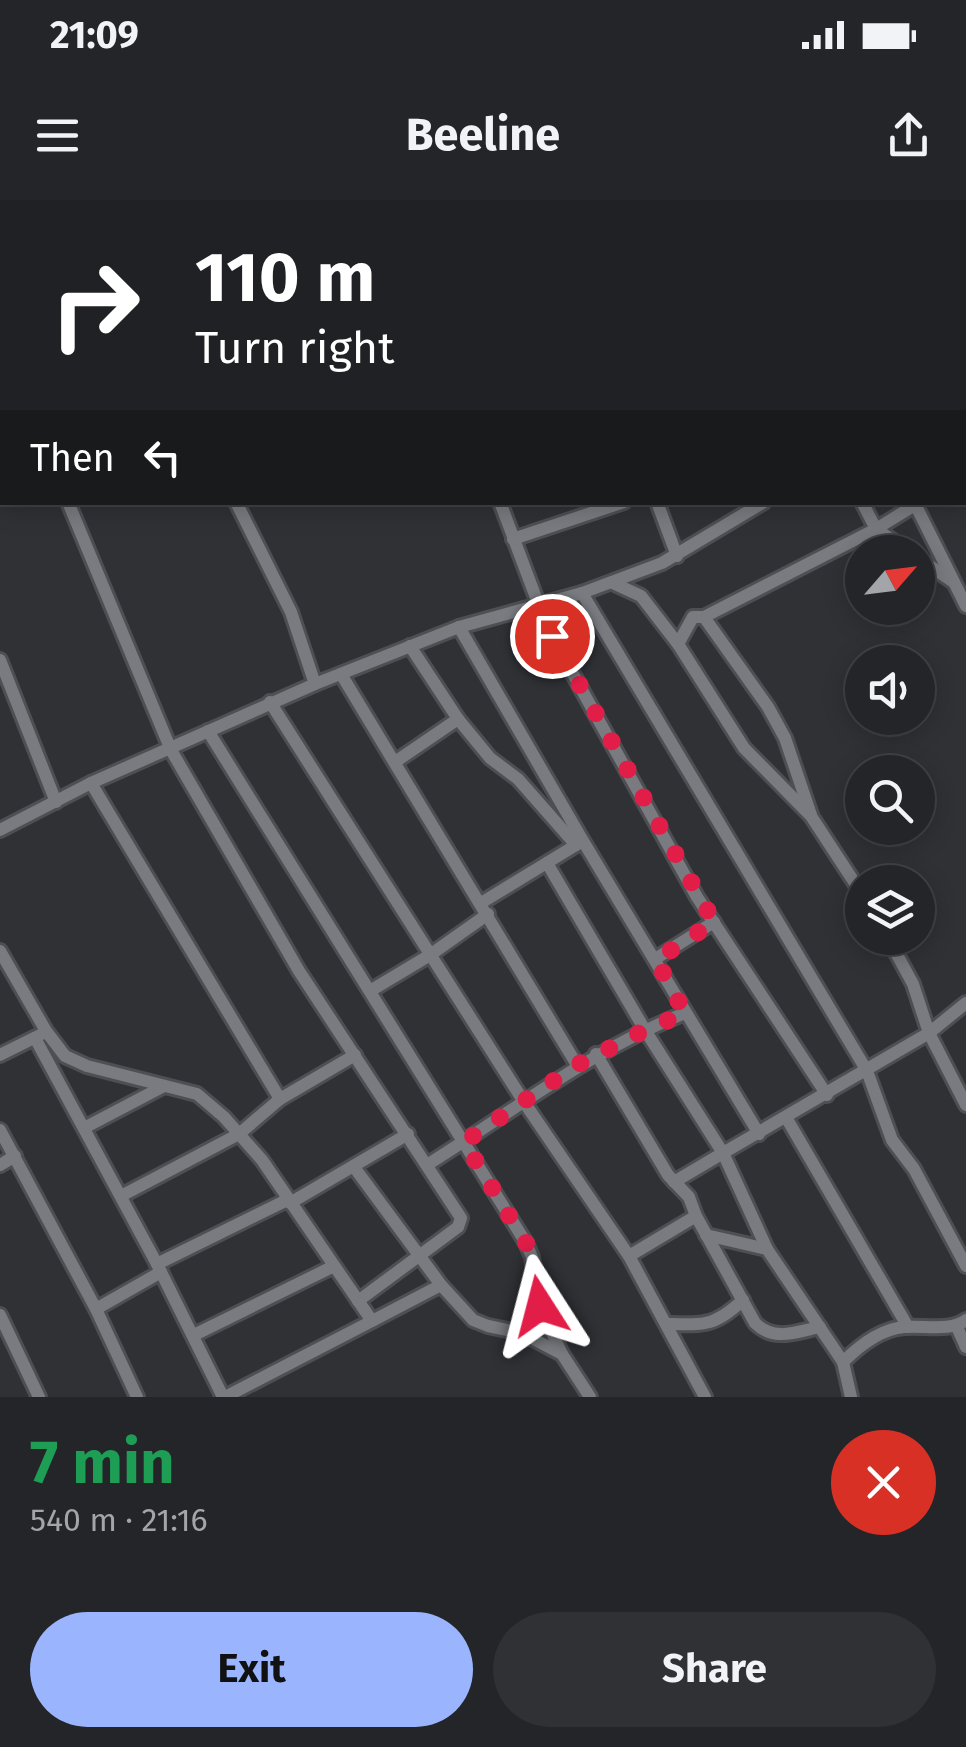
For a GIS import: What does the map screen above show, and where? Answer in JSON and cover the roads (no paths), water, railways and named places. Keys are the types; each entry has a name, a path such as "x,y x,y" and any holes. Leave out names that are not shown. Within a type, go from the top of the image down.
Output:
{"street":[{"path":"69,505 171,750 300,971 461,1222 358,1301"},
{"path":"238,505 291,612 315,684"},
{"path":"501,505 536,603 714,922 827,1094"},
{"path":"513,539 615,505"},
{"path":"658,505 677,556"},
{"path":"0,830 90,783 171,750 270,702 459,626 613,584 677,556 759,505"},
{"path":"864,505 876,529 885,535"},
{"path":"678,644 693,617 704,617 876,529 912,505"},
{"path":"915,505 966,606"},
{"path":"935,570 954,583"},
{"path":"613,584 641,596 678,644 744,748 811,816 845,868"},
{"path":"582,593 867,1071 892,1140 914,1169 966,1266"},
{"path":"704,617 768,707 785,738 811,816"},
{"path":"459,626 580,843 656,960 759,1134"},
{"path":"410,646 458,719 490,758 518,779 580,843"},
{"path":"0,660 56,802"},
{"path":"341,674 577,1065"},
{"path":"270,702 524,1102 629,1256 705,1397"},
{"path":"395,762 458,719"},
{"path":"208,730 526,1243 540,1306 562,1354 590,1397"},
{"path":"90,783 280,1098"},
{"path":"370,991 430,955 485,908 580,843"},
{"path":"547,863 723,1153 768,1250 843,1362 850,1397"},
{"path":"656,960 714,922"},
{"path":"0,951 84,1128 224,1397 441,1285"},
{"path":"898,955 966,1105"},
{"path":"674,1182 930,1033 966,1003"},
{"path":"427,1165 577,1065 685,1013"},
{"path":"0,1055 41,1034"},
{"path":"41,1034 76,1061 197,1094 262,1160 372,1321"},
{"path":"121,1196 239,1134 280,1098 355,1054"},
{"path":"596,1054 674,1182 688,1197 755,1323 764,1332 778,1336 820,1327"},
{"path":"84,1128 164,1086"},
{"path":"787,1119 908,1326"},
{"path":"0,1130 96,1309 138,1397"},
{"path":"96,1309 159,1268 408,1134"},
{"path":"0,1165 14,1156"},
{"path":"354,1166 441,1285 473,1320 522,1333 562,1354"},
{"path":"629,1256 696,1216"},
{"path":"706,1235 768,1250"},
{"path":"194,1335 334,1266"},
{"path":"668,1324 702,1325 721,1320 742,1300"},
{"path":"0,1316 38,1397"},
{"path":"843,1362 860,1345 898,1327 962,1324 966,1348"}]}
